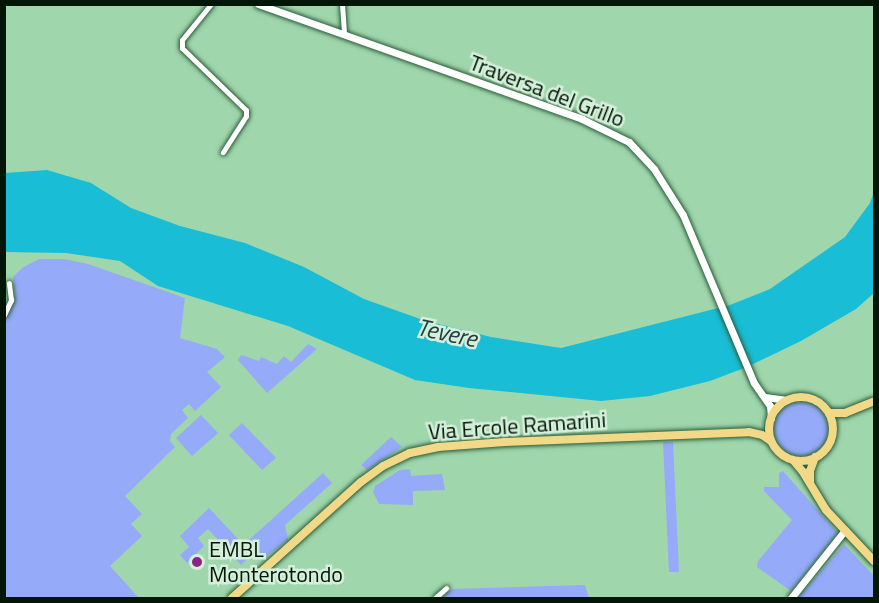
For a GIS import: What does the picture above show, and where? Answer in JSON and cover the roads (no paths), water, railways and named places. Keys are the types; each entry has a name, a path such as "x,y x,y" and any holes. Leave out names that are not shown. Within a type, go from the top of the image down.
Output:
{"main road":[{"name":"Traversa del Grillo","path":"258,4 576,117 625,140 650,164 673,197 715,287 752,377 770,406 771,441"},
{"path":"763,396 771,400 787,400"},
{"path":"771,419 779,406 796,397 815,400 829,413 833,431 827,448 815,457 806,460 792,459"},
{"path":"829,413 844,413 874,401"},
{"name":"Via Ercole Ramarini","path":"749,432 760,428 771,419"},
{"name":"Via Ercole Ramarini","path":"232,598 368,477 392,461 410,453 448,446 505,442 749,432 762,435 771,441"},
{"path":"771,441 777,450 792,459 826,510 874,561"},
{"path":"812,486 810,471 815,457"},
{"path":"791,598 845,530"}],"street":[{"path":"211,4 182,40 182,48 246,110 246,116 223,152"},
{"path":"342,4 344,35"},
{"path":"4,315 11,300 9,283"},
{"path":"435,598 446,588"}],"water":[{"name":"Tevere","path":"47,170 91,183 131,208 180,226 245,243 304,267 364,299 426,321 491,337 561,348 730,305 770,289 845,237 870,203 874,192 874,293 856,309 801,341 747,367 710,381 650,396 601,401 469,388 415,380 288,326 158,286 120,261 66,253 5,252 5,173"}],"place":[{"name":"EMBL Monterotondo","path":"197,562"}]}
